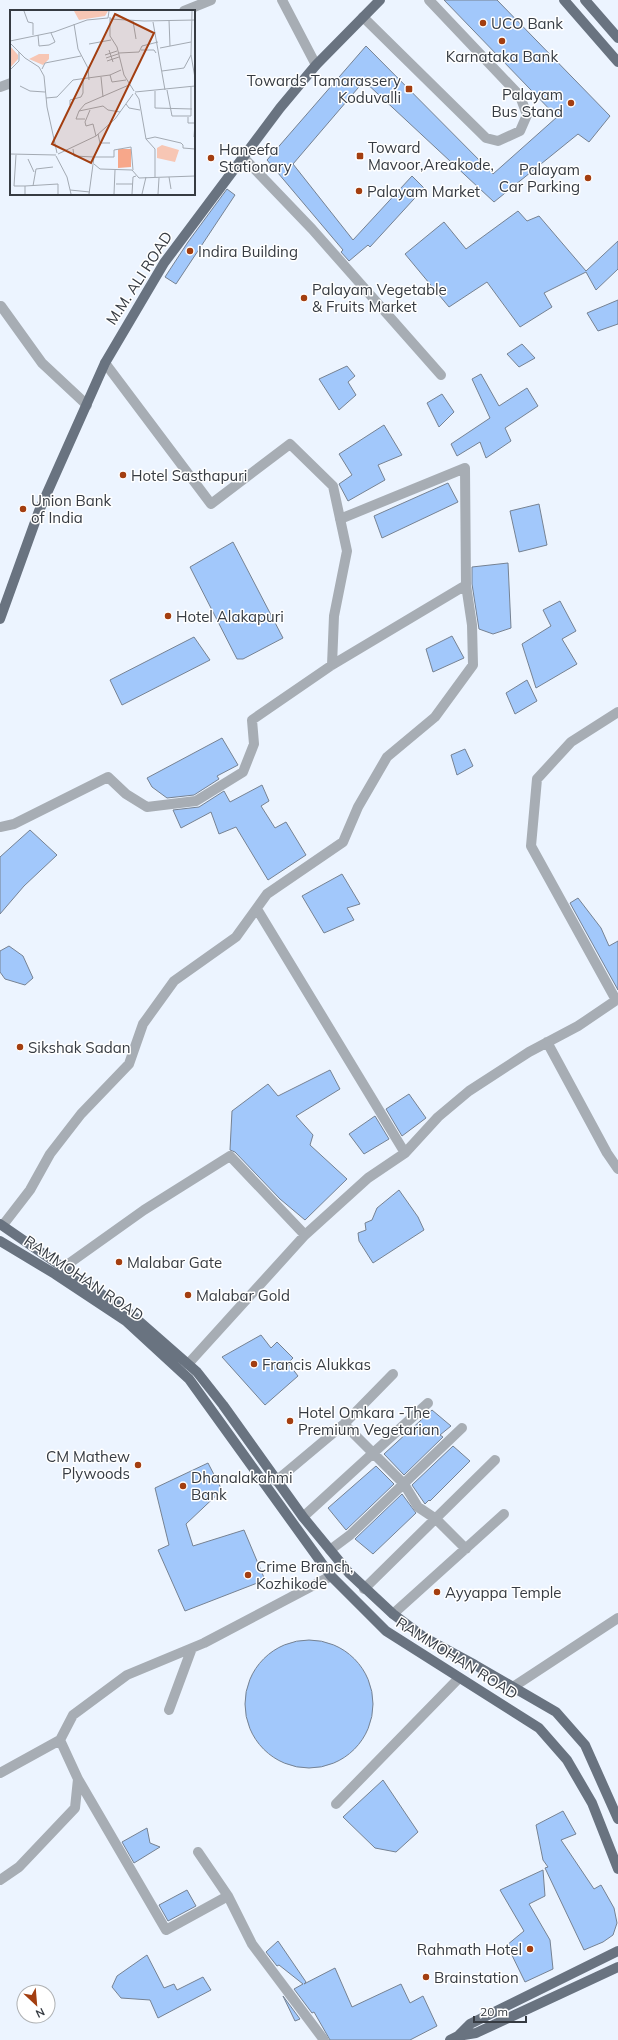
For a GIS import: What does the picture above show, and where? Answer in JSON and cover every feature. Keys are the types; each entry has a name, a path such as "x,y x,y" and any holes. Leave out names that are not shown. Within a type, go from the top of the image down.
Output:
{"main road":[{"name":"M.M. ALI ROAD","path":"0,619 39,511 105,363 164,263 280,108 316,65 380,0"},
{"path":"564,0 618,62"},
{"path":"585,0 618,38"},
{"name":"RAMMOHAN ROAD","path":"1,1225 132,1315 197,1372 223,1405 303,1517 330,1550 368,1592 393,1614 425,1638 556,1712 585,1745 618,1819"},
{"name":"RAMMOHAN ROAD","path":"0,1241 55,1274 126,1321 189,1379 331,1576 386,1631 539,1728 567,1760 592,1803 618,1869"},
{"path":"360,1606 368,1592"},
{"path":"454,2038 470,2024 618,1951"},
{"path":"454,2038 476,2033 618,1967"}],"street":[{"path":"186,10 211,0"},
{"path":"282,0 316,65"},
{"path":"363,17 486,138 498,141 520,131 527,115 520,96 429,0"},
{"path":"0,87 10,83"},
{"path":"243,157 312,229 441,376"},
{"path":"0,307 1,306 42,363 87,404"},
{"path":"105,363 211,504 290,444 333,486 347,551 334,616 332,665"},
{"path":"1,1225 30,1190 50,1154 81,1114 129,1064 143,1024 174,981 236,937 267,894 343,842 358,807 387,757 435,717 473,665 472,625 466,585 465,468 340,519"},
{"path":"0,827 14,824 108,777 126,794 147,807 196,801 243,772 254,744 252,720 332,665 466,585"},
{"path":"188,1364 305,1235 368,1178 405,1153 438,1117 469,1091 529,1052 578,1026 617,1000 531,846 537,779 571,742 618,712"},
{"path":"257,909 405,1153"},
{"path":"547,1042 606,1153 618,1169"},
{"path":"64,1267 144,1210 230,1156 305,1235"},
{"path":"276,1481 344,1424 393,1374"},
{"path":"303,1517 428,1402"},
{"path":"344,1424 404,1484 418,1507 436,1519 466,1549"},
{"path":"330,1550 350,1536 462,1428"},
{"path":"368,1592 436,1519 495,1460"},
{"path":"393,1614 504,1514"},
{"path":"0,1773 60,1740 73,1715 127,1675 192,1648 331,1576"},
{"path":"513,1687 618,1618"},
{"path":"169,1710 192,1648"},
{"path":"336,1804 459,1678"},
{"path":"60,1740 78,1779 166,1930 228,1896"},
{"path":"0,1880 19,1867 75,1808 78,1779"},
{"path":"198,1852 228,1896 252,1944 324,2040"}],"building":[{"name":"Palayam Bus Stand","path":"444,0 497,0 610,116 589,142 578,134 494,202 364,81 293,164 353,240 412,176 424,188 370,247 368,245 349,261 341,252 343,250 267,160 366,46 493,174 557,117"},
{"name":"Indira Building","path":"227,189 235,195 176,284 165,277 188,242"},
{"path":"518,211 527,221 539,216 586,271 618,241 618,269 596,290 586,272 544,293 552,307 520,327 487,282 449,307 405,254 444,222 466,249"},
{"path":"618,300 618,324 598,331 587,313"},
{"path":"522,344 535,358 519,367 507,354"},
{"path":"347,366 355,376 348,382 356,395 339,410 319,379"},
{"path":"481,374 499,406 527,388 538,406 505,428 511,441 486,458 480,442 457,456 451,444 490,418 472,379"},
{"path":"442,394 454,412 439,427 427,403"},
{"path":"384,425 402,455 378,465 385,480 348,501 339,484 352,475 339,454"},
{"path":"448,483 458,502 382,538 374,516"},
{"path":"539,504 547,545 519,552 510,511"},
{"path":"233,542 283,638 243,659 237,659 190,567"},
{"path":"508,563 511,628 493,634 479,629 472,584 472,567"},
{"path":"560,601 576,631 562,639 577,664 536,688 522,644 551,626 543,610"},
{"path":"452,636 464,658 433,672 426,649"},
{"path":"194,637 210,660 122,705 110,680"},
{"path":"527,680 537,701 515,714 506,693"},
{"path":"222,738 238,765 217,776 219,779 194,795 167,798 152,787 147,778"},
{"path":"465,749 473,766 457,775 451,755"},
{"path":"262,785 269,801 261,806 275,828 286,822 306,855 268,880 236,827 219,834 211,812 181,828 173,810 199,807 224,791 230,802"},
{"path":"30,830 57,855 24,886 0,914 0,857"},
{"path":"342,874 360,904 347,908 354,920 324,933 302,896"},
{"path":"578,898 601,928 609,946 618,941 618,990 570,903"},
{"path":"9,946 23,956 33,978 25,985 5,979 0,972 0,951"},
{"path":"330,1070 340,1089 296,1116 313,1135 310,1145 347,1179 305,1220 280,1199 235,1152 230,1150 232,1111 268,1084 278,1096"},
{"path":"409,1094 426,1118 402,1136 386,1109"},
{"path":"375,1116 389,1139 364,1154 349,1134"},
{"path":"399,1190 418,1217 424,1230 373,1263 359,1241 358,1233 366,1230 365,1223 372,1220 377,1208"},
{"path":"261,1335 271,1348 277,1342 293,1358 288,1363 298,1376 265,1405 222,1357"},
{"path":"432,1410 451,1426 440,1435 443,1437 404,1475 384,1454"},
{"path":"453,1446 470,1461 430,1501 429,1500 425,1504 412,1485"},
{"path":"208,1463 222,1490 186,1524 193,1546 244,1530 265,1580 185,1611 158,1550 169,1545 155,1488"},
{"path":"376,1466 394,1484 346,1530 328,1508"},
{"path":"402,1494 416,1513 373,1554 355,1539"},
{"path":"315,1640 339,1647 350,1654 359,1663 368,1679 372,1691 372,1717 366,1734 359,1745 350,1754 339,1761 322,1767 303,1768 279,1761 268,1754 259,1745 252,1734 246,1717 245,1698 252,1674 259,1663 268,1654 279,1647 296,1641"},
{"path":"383,1780 418,1832 396,1852 375,1848 343,1817"},
{"path":"563,1811 576,1834 561,1840 594,1889 601,1885 614,1908 617,1923 613,1935 603,1942 584,1950 545,1868 548,1867 543,1860 536,1825"},
{"path":"147,1828 150,1843 160,1847 134,1863 122,1842"},
{"path":"543,1870 545,1896 529,1904 550,1940 553,1969 525,1982 507,1945 524,1931 500,1890"},
{"path":"187,1890 196,1906 168,1921 159,1905"},
{"path":"278,1941 306,1982 304,1984 335,1968 352,2007 401,1984 410,2003 423,1996 437,2026 410,2040 330,2040 314,2012 312,2013 294,1989 303,1984 279,1965 277,1966 266,1952"},
{"path":"147,1955 164,1988 174,1984 177,1990 203,1977 211,1990 158,2018 150,2000 121,1998 112,1987 117,1976"},
{"path":"283,1996 300,2019 295,2021"}],"place":[{"name":"UCO Bank","path":"483,23"},
{"name":"Karnataka Bank","path":"502,41"},
{"name":"Towards Tamarassery Koduvalli","path":"409,89"},
{"name":"Palayam Bus Stand","path":"571,103"},
{"name":"Toward Mavoor,Areakode,","path":"360,156"},
{"name":"Haneefa Stationary","path":"211,158"},
{"name":"Palayam Car Parking","path":"588,178"},
{"name":"Palayam Market","path":"359,191"},
{"name":"Indira Building","path":"190,251"},
{"name":"Palayam Vegetable & Fruits Market","path":"304,298"},
{"name":"Hotel Sasthapuri","path":"123,475"},
{"name":"Union Bank of India","path":"23,509"},
{"name":"Hotel Alakapuri","path":"168,616"},
{"name":"Sikshak Sadan","path":"20,1047"},
{"name":"Malabar Gate","path":"119,1262"},
{"name":"Malabar Gold","path":"188,1295"},
{"name":"Francis Alukkas","path":"254,1364"},
{"name":"Hotel Omkara -The Premium Vegetarian","path":"290,1421"},
{"name":"CM Mathew Plywoods","path":"138,1465"},
{"name":"Dhanalakahmi Bank","path":"183,1486"},
{"name":"Crime Branch, Kozhikode","path":"248,1575"},
{"name":"Ayyappa Temple","path":"437,1592"},
{"name":"Rahmath Hotel","path":"530,1949"},
{"name":"Brainstation","path":"426,1977"}]}
